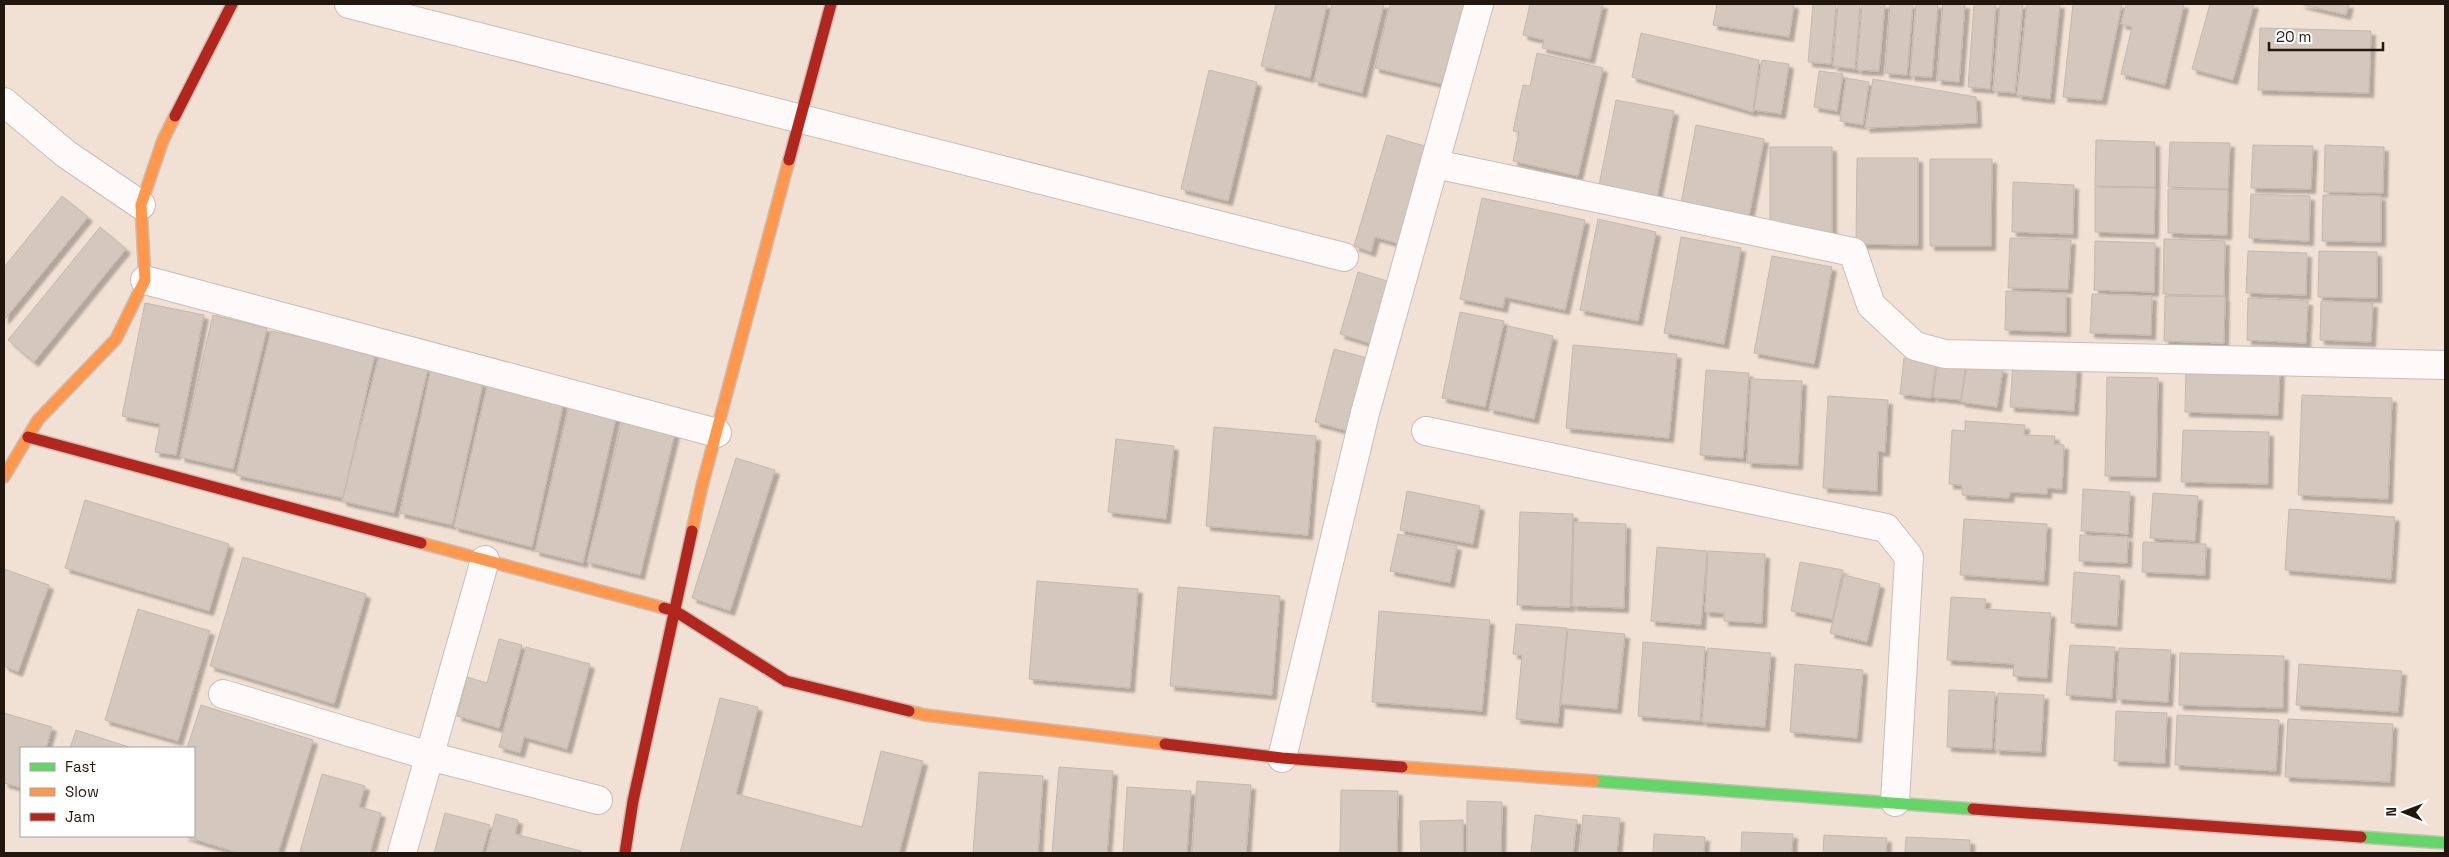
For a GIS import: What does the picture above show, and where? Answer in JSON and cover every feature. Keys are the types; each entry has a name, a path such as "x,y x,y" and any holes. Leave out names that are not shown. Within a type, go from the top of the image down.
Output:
{"street":[{"path":"4,477 38,420 116,339 145,280 141,205 164,140 232,4"},
{"path":"349,4 1344,257"},
{"path":"625,853 633,800 702,486 831,4"},
{"path":"1282,758 1365,413 1479,4"},
{"path":"4,102 66,154 141,205"},
{"path":"1435,164 1853,252 1871,305 1915,346 1945,354 2445,365"},
{"path":"145,280 717,433"},
{"path":"1426,431 1886,528 1909,557 1895,802"},
{"path":"28,437 675,612 786,681 925,715 1282,758 2445,843"},
{"path":"402,853 485,560"},
{"path":"223,694 429,756 598,800"}],"building":[{"path":"1276,4 1327,4 1310,78 1261,66"},
{"path":"1332,4 1384,4 1362,93 1314,81"},
{"path":"1390,4 1470,4 1450,86 1375,68"},
{"path":"1530,4 1603,4 1590,59 1542,48 1544,40 1523,35"},
{"path":"1717,4 1794,4 1789,37 1713,25"},
{"path":"1813,4 1836,4 1831,64 1808,62"},
{"path":"1838,4 1860,4 1855,69 1833,66"},
{"path":"1862,4 1885,4 1879,71 1857,70"},
{"path":"1890,4 1913,4 1907,75 1885,73"},
{"path":"1916,4 1938,4 1932,77 1910,76"},
{"path":"1943,4 1965,4 1959,82 1937,80"},
{"path":"1974,4 1996,4 1990,89 1968,87"},
{"path":"2000,4 2023,4 2015,93 1993,91"},
{"path":"2027,4 2060,4 2050,99 2017,95"},
{"path":"2073,4 2122,4 2102,100 2063,97"},
{"path":"2126,4 2184,4 2165,85 2121,74 2132,27 2121,24"},
{"path":"2210,4 2254,4 2233,80 2192,69"},
{"path":"2300,4 2349,4 2346,15"},
{"path":"2260,28 2371,31 2369,93 2258,90"},
{"path":"1641,33 1759,60 1753,112 1632,77"},
{"path":"1537,53 1603,68 1578,176 1513,161 1519,132 1513,131 1523,85 1530,86"},
{"path":"1762,60 1789,64 1781,114 1754,110"},
{"path":"1209,70 1257,82 1228,201 1181,189"},
{"path":"1819,71 1843,74 1837,111 1814,107"},
{"path":"1846,78 1869,82 1863,125 1840,121"},
{"path":"1873,79 1976,97 1977,123 1865,128"},
{"path":"1616,100 1674,111 1656,202 1598,190"},
{"path":"1696,125 1764,139 1748,221 1680,208"},
{"path":"1387,135 1435,149 1407,246 1375,237 1371,252 1354,246"},
{"path":"2096,140 2155,142 2155,187 2095,186"},
{"path":"2170,142 2230,143 2228,189 2168,187"},
{"path":"2253,145 2313,146 2311,189 2251,188"},
{"path":"2325,145 2384,147 2383,193 2324,192"},
{"path":"1770,147 1832,147 1832,233 1770,234"},
{"path":"1857,158 1918,158 1918,245 1856,244"},
{"path":"1930,159 1992,159 1991,246 1930,246"},
{"path":"2013,182 2074,185 2073,234 2012,232"},
{"path":"2095,187 2155,188 2154,234 2095,232"},
{"path":"2168,189 2228,190 2227,235 2168,233"},
{"path":"2251,194 2310,196 2309,241 2249,238"},
{"path":"2323,195 2381,196 2381,242 2322,241"},
{"path":"62,196 88,217 4,320 4,267"},
{"path":"1482,198 1585,220 1565,310 1505,297 1503,308 1460,299"},
{"path":"1598,219 1656,232 1638,321 1580,310"},
{"path":"100,227 126,249 34,362 8,340"},
{"path":"1681,237 1741,248 1724,344 1664,333"},
{"path":"2010,238 2071,240 2068,289 2008,288"},
{"path":"2164,239 2225,241 2224,296 2163,294"},
{"path":"2095,241 2155,243 2154,292 2094,290"},
{"path":"2248,251 2307,253 2306,295 2246,293"},
{"path":"2319,251 2377,252 2377,298 2318,297"},
{"path":"1772,256 1832,267 1814,364 1754,353"},
{"path":"1358,272 1400,285 1382,347 1340,334"},
{"path":"2006,291 2066,293 2066,332 2005,330"},
{"path":"2092,294 2152,296 2151,335 2090,333"},
{"path":"2165,296 2225,297 2224,343 2164,341"},
{"path":"2248,298 2308,301 2306,343 2247,340"},
{"path":"2321,301 2373,303 2371,342 2320,340"},
{"path":"145,303 204,315 176,455 155,452 160,424 122,416"},
{"path":"1460,312 1504,321 1485,407 1442,398"},
{"path":"213,315 267,328 233,469 180,457"},
{"path":"1508,326 1553,336 1534,419 1489,409"},
{"path":"271,331 375,353 343,498 236,475"},
{"path":"1573,345 1677,354 1669,438 1566,428"},
{"path":"1334,349 1378,361 1359,434 1315,422"},
{"path":"379,355 428,368 394,513 342,501"},
{"path":"1904,358 1936,362 1931,398 1900,394"},
{"path":"1938,359 1966,363 1961,400 1933,397"},
{"path":"2013,363 2077,368 2074,411 2010,407"},
{"path":"1967,364 2003,369 1997,407 1961,402"},
{"path":"2186,366 2280,368 2278,415 2185,412"},
{"path":"431,369 483,383 452,525 400,513"},
{"path":"1706,370 1749,373 1743,458 1700,455"},
{"path":"2107,377 2158,378 2156,477 2105,476"},
{"path":"1751,379 1802,381 1798,465 1747,463"},
{"path":"488,383 564,401 532,547 454,527"},
{"path":"2302,395 2392,398 2388,499 2298,495"},
{"path":"1828,396 1888,400 1885,452 1878,451 1877,491 1823,488"},
{"path":"570,402 617,413 583,563 535,551"},
{"path":"624,416 676,429 640,575 587,562"},
{"path":"1965,421 2025,425 2024,435 2055,436 2054,444 2064,445 2062,489 2047,488 2047,494 2010,492 2009,498 1962,495 1962,485 1949,484 1952,430 1965,431"},
{"path":"1214,427 1316,436 1308,535 1206,526"},
{"path":"2183,430 2269,432 2268,484 2181,482"},
{"path":"1116,439 1174,446 1166,519 1108,512"},
{"path":"736,458 775,470 730,611 692,598"},
{"path":"2083,489 2130,492 2128,534 2081,531"},
{"path":"1407,491 1480,506 1473,544 1400,530"},
{"path":"2153,493 2198,496 2195,541 2150,538"},
{"path":"85,500 229,544 209,611 65,568"},
{"path":"2289,509 2395,517 2391,579 2285,570"},
{"path":"1520,512 1573,514 1570,607 1517,605"},
{"path":"1964,519 2047,524 2044,581 1960,575"},
{"path":"1574,522 1626,524 1624,608 1572,606"},
{"path":"1398,534 1457,546 1450,583 1390,571"},
{"path":"2080,535 2128,537 2127,563 2079,561"},
{"path":"2143,542 2206,544 2205,575 2142,572"},
{"path":"1657,547 1707,551 1701,625 1651,621"},
{"path":"1708,551 1765,554 1762,623 1724,621 1724,613 1705,612"},
{"path":"243,557 366,594 334,704 210,666"},
{"path":"1800,562 1843,570 1832,619 1791,611"},
{"path":"4,569 49,585 18,672 4,666"},
{"path":"2074,572 2120,576 2117,626 2071,623"},
{"path":"1844,575 1880,584 1867,642 1830,633"},
{"path":"1037,581 1138,589 1130,688 1029,679"},
{"path":"1178,587 1280,596 1272,695 1170,686"},
{"path":"1951,597 1986,599 1985,609 2051,613 2047,678 2013,676 2014,664 1947,660"},
{"path":"138,609 210,631 178,741 105,720"},
{"path":"1379,611 1490,620 1482,711 1372,702"},
{"path":"1516,624 1567,628 1558,723 1516,719 1522,655 1513,654"},
{"path":"1568,629 1625,634 1617,709 1561,704"},
{"path":"499,639 522,645 499,728 457,716 467,677 487,683"},
{"path":"1643,642 1705,647 1700,721 1638,716"},
{"path":"2070,645 2115,647 2112,698 2066,695"},
{"path":"526,647 590,664 567,749 524,737 520,753 499,747"},
{"path":"1708,648 1771,653 1765,727 1702,722"},
{"path":"2119,648 2171,650 2168,702 2117,699"},
{"path":"2180,653 2284,656 2283,708 2179,705"},
{"path":"1795,664 1863,670 1857,738 1790,732"},
{"path":"2299,664 2402,671 2398,712 2296,705"},
{"path":"1949,690 1995,692 1992,749 1947,747"},
{"path":"1998,693 2044,695 2041,752 1995,750"},
{"path":"720,698 758,707 736,794 862,827 881,751 923,761 899,853 680,853"},
{"path":"201,705 313,740 278,853 239,853 187,837 195,837 195,747 187,747"},
{"path":"2116,711 2167,713 2165,763 2114,761"},
{"path":"4,713 52,727 46,747 20,747 20,788 4,783"},
{"path":"2177,715 2279,720 2276,771 2175,765"},
{"path":"2288,719 2393,724 2390,782 2285,777"},
{"path":"76,730 129,747 70,747"},
{"path":"1059,767 1113,771 1107,853 1052,853"},
{"path":"979,772 1043,776 1038,853 973,853"},
{"path":"322,774 365,786 359,807 381,813 370,853 308,853 300,851"},
{"path":"1197,781 1251,785 1246,853 1192,853"},
{"path":"1127,787 1191,791 1187,853 1123,853"},
{"path":"1341,790 1398,791 1397,853 1340,853"},
{"path":"1467,801 1502,802 1501,853 1467,853"},
{"path":"445,813 490,825 482,853 434,853"},
{"path":"496,814 518,820 515,834 581,851 581,853 486,853"},
{"path":"1535,815 1577,820 1573,853 1531,853"},
{"path":"1583,815 1620,818 1617,853 1580,853"},
{"path":"1463,820 1463,853 1421,853 1420,821"},
{"path":"1742,832 1793,834 1792,853 1741,853"},
{"path":"1654,834 1705,837 1704,853 1653,853"},
{"path":"1824,835 1887,838 1886,853 1823,853"},
{"path":"1906,837 1970,840 1970,853 1905,853"}],"traffic: fast":[{"path":"1594,781 1973,809"},
{"path":"2361,837 2445,843"}],"traffic: slow":[{"path":"4,477 38,420 116,339 145,280 141,205 163,140 175,116"},
{"path":"692,531 702,486 789,160"},
{"path":"421,543 664,608"},
{"path":"909,711 925,715 1165,744"},
{"path":"1402,767 1594,781"}],"traffic: jam":[{"path":"175,116 232,4"},
{"path":"789,160 831,4"},
{"path":"28,437 421,543"},
{"path":"625,853 633,801 692,531"},
{"path":"664,608 675,611 786,681 909,711"},
{"path":"1165,744 1282,758 1402,767"},
{"path":"1973,809 2361,837"}]}
